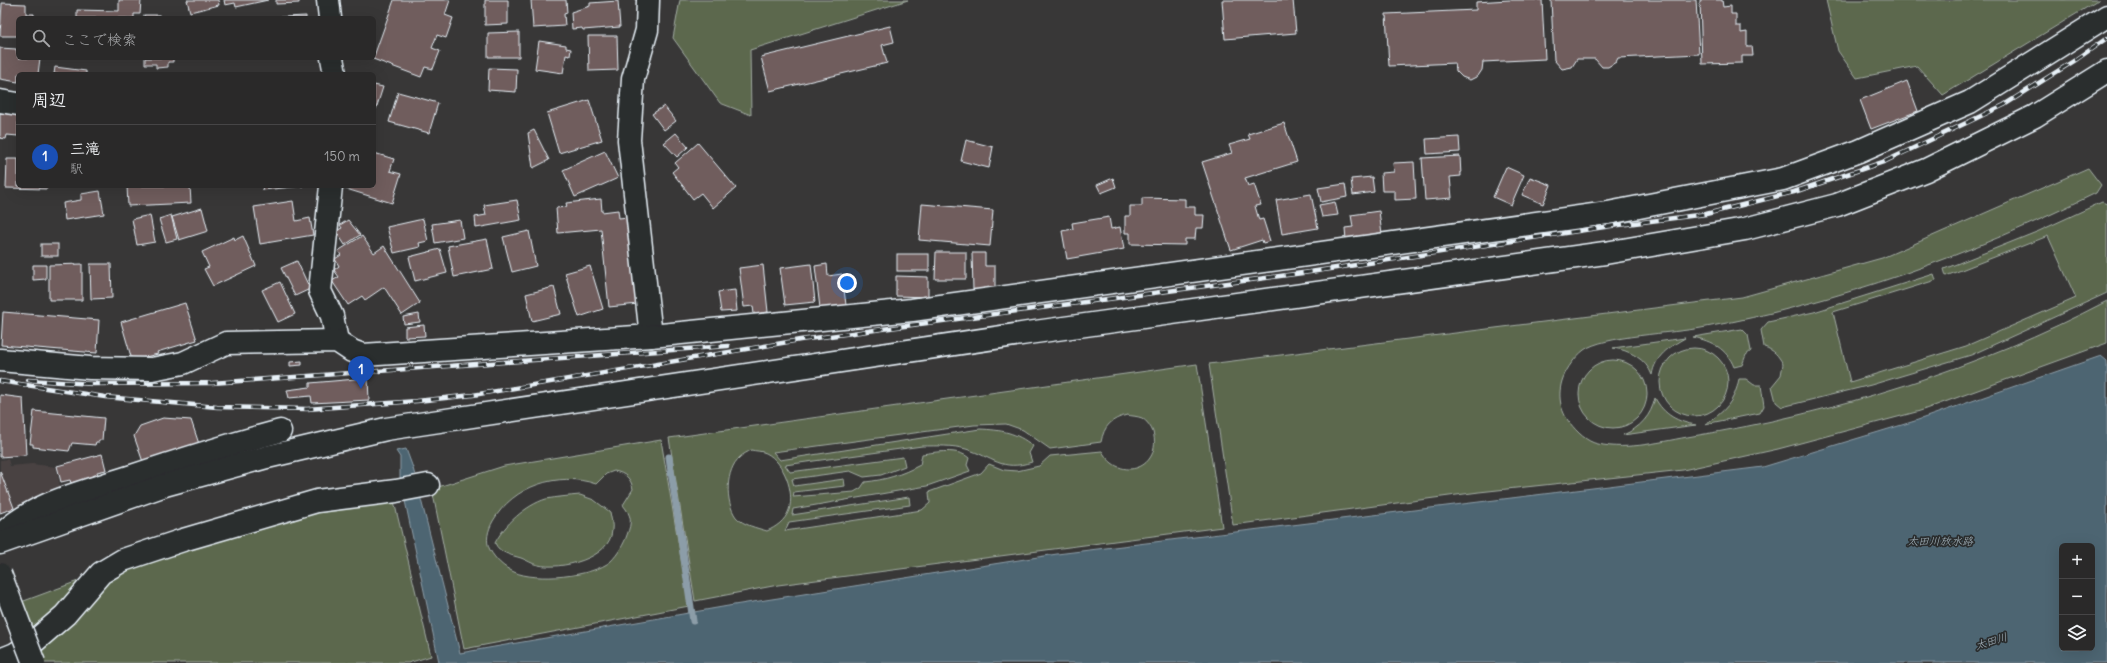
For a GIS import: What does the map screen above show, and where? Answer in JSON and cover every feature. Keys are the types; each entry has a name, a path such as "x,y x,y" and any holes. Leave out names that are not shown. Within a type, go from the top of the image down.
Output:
{"street":[{"path":"328,0 330,16"},
{"path":"648,0 647,30 633,79 629,140 651,336"},
{"path":"0,360 90,368 152,369 183,363 226,343 337,341 352,351 363,355 651,336 912,310 1608,213 1784,179 1860,151 1970,102 2107,16"},
{"path":"332,60 335,72"},
{"path":"0,543 165,485 282,453 386,429 1020,334 1605,253 1745,229 1837,205 1926,170 2035,116 2107,71"},
{"path":"0,101 16,104"},
{"path":"331,188 320,290 332,316 337,341"},
{"path":"0,536 12,524 35,511 80,493 215,449 280,431"},
{"path":"16,659 65,615 101,573 123,560 183,540 317,501 396,491 428,485"},
{"path":"0,574 16,659"}],"shaded area":[{"path":"8,459 10,466 32,464 56,467 61,490 0,513 0,460"}],"green space":[{"path":"680,0 908,0 750,50 751,115 720,103 673,38"},
{"path":"1826,0 2099,0 1943,95 1917,66 1857,78 1838,51"},
{"path":"2088,168 2101,185 2096,193 2001,236 1953,256 1903,274 1803,305 1752,318 1689,330 1622,338 1593,345 1584,350 1574,359 1567,370 1561,384 1560,402 1570,423 1586,439 1594,443 1610,446 1634,446 1658,443 1800,415 1906,385 2008,347 2107,301 2107,343 1920,411 1778,449 1683,470 1479,492 1233,525 1209,364 1742,297 1882,258"},
{"path":"2102,202 2107,204 2107,293 1971,355 1871,385 1782,407 1776,402 1772,386 1781,375 1783,364 1775,353 1764,347 1761,330 1768,322 1814,312 1934,274 1936,280 1833,312 1850,382 1966,346 2076,298 2048,236 1946,276 1944,269 2039,231"},
{"path":"1742,329 1748,335 1751,351 1746,355 1742,365 1734,367 1727,355 1718,347 1693,337"},
{"path":"1685,338 1668,349 1660,357 1656,362 1652,375 1646,364 1636,356 1613,348"},
{"path":"1694,348 1707,350 1718,358 1726,369 1728,382 1726,395 1718,406 1707,414 1694,416 1681,414 1670,406 1662,395 1660,382 1662,369 1670,358 1681,350"},
{"path":"1606,360 1620,360 1632,366 1641,375 1647,387 1645,407 1637,418 1626,426 1620,428 1606,428 1600,426 1589,418 1581,407 1579,401 1579,387 1581,381 1589,370 1600,362"},
{"path":"1197,364 1222,527 778,585 695,601 669,438","holes":["1127,415 1142,418 1149,424 1153,432 1154,445 1152,455 1146,463 1138,467 1129,469 1119,467 1110,461 1102,451 1050,456 1039,466 1017,471 1004,470 989,464 981,473 929,492 930,503 922,510 785,531 789,522 910,505 909,497 792,515 793,509 927,486 970,471 967,465 969,458 964,455 953,452 934,452 922,454 920,465 906,472 879,480 865,482 861,488 854,492 793,497 794,492 845,486 844,479 794,486 792,479 850,471 864,477 881,475 905,466 903,457 790,472 785,465 922,446 955,447 966,449 998,462 1021,465 1032,462 1029,453 1033,446 1027,441 1008,433 980,429 780,460 773,452 974,425 1006,424 1023,430 1050,449 1101,442 1106,427 1113,421","751,450 764,452 772,457 783,470 789,486 789,510 780,523 767,531 750,526 739,520 732,511 728,495 729,478 735,463 740,457"]},
{"path":"1739,379 1746,379 1754,385 1761,385 1764,406 1760,413 1705,424 1728,406 1735,394"},
{"path":"1655,398 1663,409 1672,417 1683,422 1696,425 1623,435 1635,429 1644,421 1651,410"},
{"path":"661,440 689,606 464,649 432,489 504,466","holes":["614,471 629,479 633,489 623,505 630,516 630,526 624,542 618,552 611,561 603,566 578,574 535,577 523,575 510,570 497,560 488,547 488,536 493,521 502,509 524,490 538,484 567,479 581,480 596,484 606,474"]},
{"path":"580,495 594,500 610,512 612,528 609,540 603,548 594,555 571,564 547,566 509,555 499,549 495,543 504,529 516,516 538,502 546,499"},
{"path":"393,497 431,656 408,663 19,663 85,599 127,566 326,504"},
{"path":"78,581 81,586 65,608 17,639 5,608"}],"water":[{"name":"太田川放水路","path":"2101,356 2107,361 2107,663 435,663 439,662 400,477 400,457 396,451 406,449 413,468 460,653 734,605 1057,554 1763,467 1915,421"}],"building":[{"path":"119,0 141,0 140,14 134,14 134,16 77,16 77,10 119,11"},
{"path":"187,0 218,0 219,5 190,12"},
{"path":"224,0 268,0 236,7 235,3 225,5"},
{"path":"276,0 299,0 299,3 276,4"},
{"path":"394,0 450,0 445,15 453,18 446,38 437,35 432,48 440,51 433,69 425,67 421,77 376,60 376,51"},
{"path":"485,0 508,0 508,24 485,25"},
{"path":"531,0 566,0 567,13 564,14 565,26 533,28"},
{"path":"1222,0 1293,0 1296,33 1225,39"},
{"path":"1542,0 1545,59 1483,62 1482,70 1478,76 1470,80 1462,77 1456,71 1455,63 1389,66 1386,14 1476,10 1476,2"},
{"path":"1551,0 1696,0 1699,54 1618,58 1616,62 1608,67 1602,67 1595,59 1577,59 1572,67 1562,69 1554,60"},
{"path":"1700,0 1722,0 1723,7 1731,6 1731,14 1736,14 1736,26 1741,26 1741,33 1747,32 1747,46 1752,46 1753,56 1742,56 1742,63 1702,64"},
{"path":"618,1 620,27 583,30 582,28 572,29 571,12 590,6 590,3"},
{"path":"2,3 26,4 26,14 34,14 34,16 16,16 16,36 0,36"},
{"path":"144,15 159,15 159,16"},
{"path":"890,26 894,42 882,45 887,63 770,91 761,57"},
{"path":"519,32 519,57 488,57 488,33"},
{"path":"588,36 617,36 618,70 589,71"},
{"path":"539,41 566,45 566,48 571,49 570,56 566,55 563,73 535,69"},
{"path":"0,48 16,49 16,60 40,60 38,72 16,72 16,82 0,79"},
{"path":"145,60 173,60 173,62 168,62 168,67 156,68 156,64 145,64"},
{"path":"55,67 86,71 86,72 54,72"},
{"path":"489,68 517,69 516,92 488,90"},
{"path":"1907,81 1918,111 1871,129 1860,100"},
{"path":"376,85 383,87 376,109"},
{"path":"398,92 438,103 429,133 389,122"},
{"path":"589,100 602,140 559,153 547,113"},
{"path":"664,106 676,121 664,130 652,114"},
{"path":"0,113 16,115 16,136 7,135 6,139 0,138"},
{"path":"1284,123 1297,162 1245,178 1248,186 1254,184 1261,205 1255,206 1259,220 1263,219 1270,241 1263,243 1262,240 1231,250 1202,162 1232,153 1229,145 1250,139 1248,134"},
{"path":"534,130 549,160 533,168 528,133"},
{"path":"676,133 688,147 677,157 664,143"},
{"path":"1459,137 1460,152 1427,154 1426,139"},
{"path":"966,140 993,147 989,168 961,161"},
{"path":"698,143 736,188 713,208 701,193 693,199 672,172 678,167 675,163"},
{"path":"605,151 618,178 575,197 563,170"},
{"path":"376,154 394,159 390,171 401,174 392,203 343,188 376,188"},
{"path":"1460,156 1461,176 1450,177 1452,198 1425,200 1422,158"},
{"path":"7,159 16,159 16,188 47,189 6,188"},
{"path":"1414,162 1416,199 1395,200 1395,191 1382,191 1381,173 1394,172 1393,163"},
{"path":"1506,167 1524,175 1511,205 1493,197"},
{"path":"1372,177 1374,192 1353,195 1351,179"},
{"path":"1530,177 1551,185 1543,204 1522,195"},
{"path":"1113,178 1116,187 1101,193 1097,185"},
{"path":"1345,184 1347,197 1321,202 1318,188"},
{"path":"127,188 190,188 191,203 128,206"},
{"path":"262,188 283,188 263,190"},
{"path":"100,191 104,214 65,220 63,203 81,200 81,194"},
{"path":"1311,194 1318,228 1282,234 1276,200"},
{"path":"1142,198 1185,199 1185,207 1195,207 1195,215 1204,215 1203,228 1196,228 1195,239 1185,239 1185,245 1130,244 1130,233 1125,233 1125,216 1130,216 1130,206 1142,206"},
{"path":"601,199 602,212 618,210 619,218 628,217 638,304 609,307 601,229 558,233 556,208 567,207 566,203"},
{"path":"517,200 521,220 476,228 475,217 486,215 484,205"},
{"path":"293,201 296,221 310,218 313,235 260,244 254,207"},
{"path":"1335,202 1338,215 1322,217 1319,205"},
{"path":"922,204 993,210 990,246 919,240"},
{"path":"202,208 208,231 179,240 172,217"},
{"path":"1379,211 1382,235 1346,240 1345,228 1353,227 1351,215"},
{"path":"150,215 155,242 137,245 132,219"},
{"path":"171,215 177,239 166,242 159,219"},
{"path":"1109,217 1111,229 1120,227 1124,249 1067,259 1062,231 1073,229 1072,223"},
{"path":"423,219 428,241 419,243 420,247 394,253 387,227"},
{"path":"348,220 360,235 345,245 336,231 342,228 340,225"},
{"path":"460,220 463,238 435,243 432,224"},
{"path":"529,231 536,266 512,272 503,237"},
{"path":"243,236 256,266 213,286 204,269 209,267 202,252 234,237 235,240"},
{"path":"362,236 374,253 384,246 420,303 402,315 384,287 365,300 362,296 348,305 332,281 339,277 334,270 339,266 335,259 341,255 338,251"},
{"path":"487,239 493,269 454,277 448,246"},
{"path":"41,244 58,244 58,256 41,256"},
{"path":"440,249 447,273 415,281 409,257"},
{"path":"936,252 966,252 966,279 935,279"},
{"path":"972,253 985,253 985,266 995,266 995,290 973,290"},
{"path":"897,254 929,254 929,271 897,271"},
{"path":"297,261 310,289 295,296 281,268"},
{"path":"82,264 82,300 49,300 49,265"},
{"path":"90,264 111,264 112,298 91,299"},
{"path":"811,264 815,302 785,305 780,268"},
{"path":"827,264 828,276 842,274 846,305 820,308 815,266"},
{"path":"33,265 46,265 46,279 33,280"},
{"path":"763,265 768,312 754,314 753,306 744,307 739,268"},
{"path":"590,266 603,309 579,317 565,273"},
{"path":"896,276 928,277 928,297 896,296"},
{"path":"280,282 295,314 278,322 262,290"},
{"path":"554,287 561,314 532,321 526,294"},
{"path":"735,290 737,311 721,312 718,292"},
{"path":"185,303 197,340 157,352 158,354 132,360 121,322"},
{"path":"3,312 99,320 97,353 1,345"},
{"path":"419,314 420,322 404,324 403,317"},
{"path":"424,325 425,336 405,337 405,327"},
{"path":"302,361 302,365 290,366 290,362"},
{"path":"368,378 369,400 312,403 311,396 289,398 287,390 310,387 310,383"},
{"path":"0,395 23,398 26,455 0,457"},
{"path":"34,411 104,418 102,440 96,442 95,445 72,443 69,451 33,447 33,444 30,444"},
{"path":"163,418 191,420 199,444 143,462 134,436 140,426"},
{"path":"102,454 106,470 97,472 98,476 71,483 70,480 61,482 57,466"},
{"path":"0,471 14,508 0,513"}],"waterway":[{"path":"669,457 693,621"}],"railway":[{"path":"0,381 105,397 217,407 307,409 417,401 473,395 800,340 1310,272 1611,226 1706,214 1794,192 1886,161 2004,105 2077,59 2107,38"},
{"path":"28,380 93,384 212,383 728,346"}],"place":[{"name":"三滝","path":"361,389"}],"water label":[{"name":"太田川","path":"1991,641"}]}
